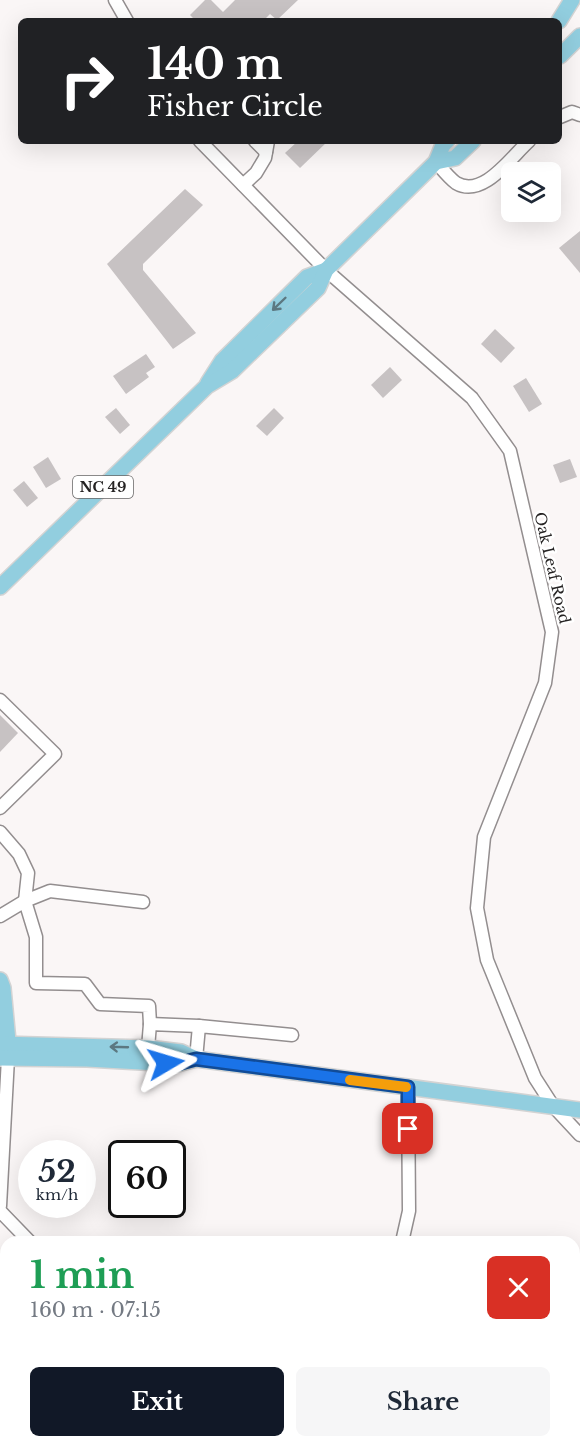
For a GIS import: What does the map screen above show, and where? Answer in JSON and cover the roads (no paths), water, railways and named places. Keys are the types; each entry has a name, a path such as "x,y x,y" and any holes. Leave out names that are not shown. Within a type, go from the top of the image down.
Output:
{"main road":[{"path":"561,18 572,0"},
{"path":"562,54 580,36"},
{"name":"NC 49","path":"0,587 207,386 222,360 307,277 326,270 436,162 444,144"},
{"name":"NC 49","path":"436,162 456,158 470,144"},
{"path":"0,980 3,988 4,1051"},
{"path":"4,1051 148,1048 181,1052 196,1059 580,1110"},
{"path":"4,1051 177,1064 196,1059"}],"street":[{"path":"115,0 125,18"},
{"path":"562,116 572,112 580,115"},
{"name":"Oak Leaf Road","path":"203,144 326,270 472,398 510,451 552,632 545,683 484,837 477,908 487,960 535,1078 553,1106 580,1135"},
{"path":"436,162 456,183 470,188 481,185 526,144"},
{"path":"243,185 256,173 265,158 267,146"},
{"path":"0,700 55,754 0,808"},
{"path":"0,831 19,854 28,873 25,901 36,937 36,983 85,984 100,1004 149,1006 148,1048"},
{"path":"0,916 25,901 50,891 144,902"},
{"path":"150,1024 292,1035"},
{"path":"196,1059 199,1026"},
{"path":"0,1206 4,1051"},
{"path":"405,1236 409,1212 408,1087"},
{"path":"0,1211 24,1236"}]}
